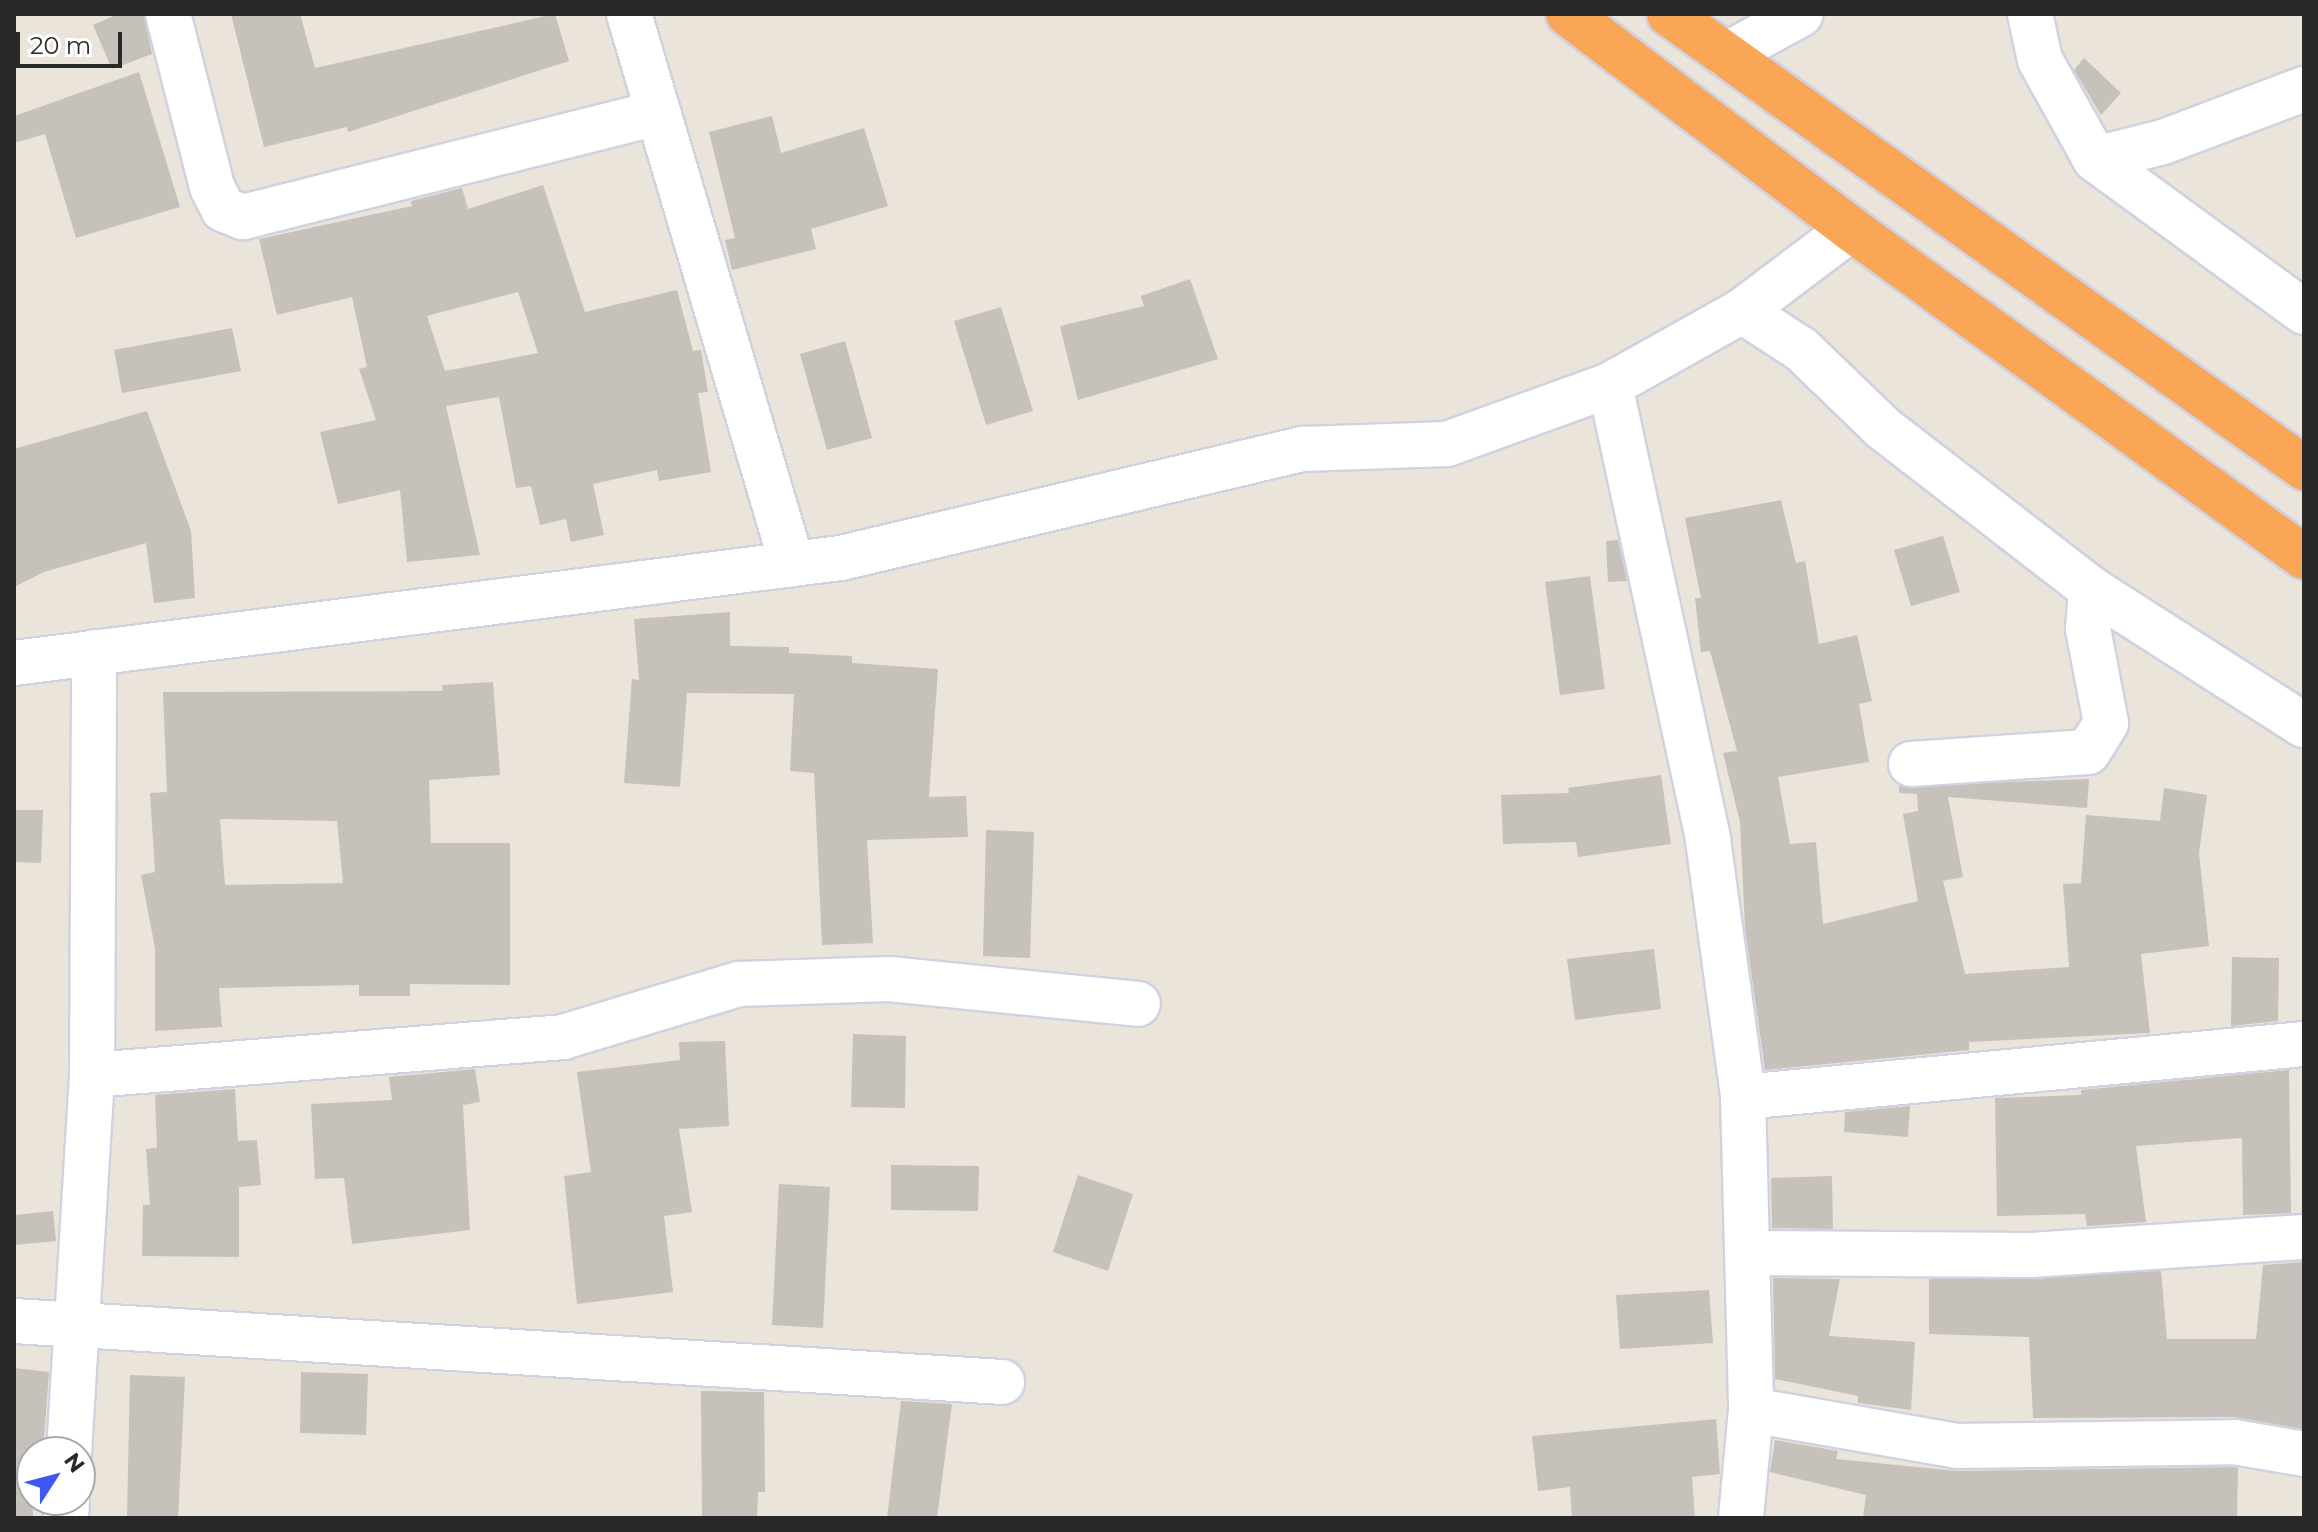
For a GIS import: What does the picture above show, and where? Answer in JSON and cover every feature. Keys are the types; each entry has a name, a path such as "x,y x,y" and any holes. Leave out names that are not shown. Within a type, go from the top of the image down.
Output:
{"highway":[{"path":"1568,14 1851,229 2304,557"},
{"path":"1669,14 2304,468"}],"street":[{"path":"168,14 212,187 223,209 243,217 658,113"},
{"path":"629,14 792,564"},
{"path":"1726,55 1801,14"},
{"path":"2030,14 2040,60 2095,159 2304,312"},
{"path":"2095,159 2163,142 2304,89"},
{"path":"14,663 841,558 1303,449 1447,444 1610,385 1742,311 1851,229"},
{"path":"1742,311 1801,349 1883,428 2091,589 2304,725"},
{"path":"1610,385 1708,840 1743,1097 1750,1253 1751,1410 1741,1518"},
{"path":"1911,764 2088,752 2106,723 2088,629 2091,589"},
{"path":"70,1436 74,1322 92,1075 94,652"},
{"path":"92,1075 563,1037 739,984 889,979 1138,1004"},
{"path":"1743,1097 2304,1044"},
{"path":"1750,1253 2031,1255 2304,1237"},
{"path":"14,1321 74,1322 1002,1382"},
{"path":"1751,1410 1957,1446 2234,1442 2304,1454"}],"building":[{"path":"118,14 144,14 152,54 112,69 93,25"},
{"path":"231,14 300,14 315,68 555,14 569,61 348,132 347,127 264,147"},
{"path":"2084,58 2121,93 2101,115 2074,70"},
{"path":"139,72 180,207 76,238 45,134 14,143 14,116"},
{"path":"772,116 781,153 864,128 888,206 811,229 816,249 732,270 725,240 735,238 709,132"},
{"path":"543,185 585,312 677,290 693,351 701,350 708,392 698,393 711,472 659,481 657,470 593,484 604,535 571,542 566,519 540,525 531,486 516,488 499,397 446,406 480,555 407,562 400,490 338,504 320,432 376,420 359,369 367,367 352,297 277,315 259,239 412,206 411,201 462,188 468,209","holes":["518,292 538,353 445,371 427,316"]},
{"path":"1190,279 1218,359 1078,400 1060,326 1144,306 1141,296"},
{"path":"1001,307 1033,411 986,425 954,321"},
{"path":"232,328 241,371 122,393 114,350"},
{"path":"845,341 872,438 827,450 800,354"},
{"path":"147,411 191,531 195,598 154,603 146,543 44,572 14,587 14,449"},
{"path":"1781,500 1796,563 1805,561 1819,644 1857,635 1872,701 1859,704 1869,762 1778,777 1790,844 1816,842 1823,924 1918,901 1903,814 1918,811 1917,794 1899,793 1899,786 2089,779 2087,808 1948,797 1963,877 1943,881 1965,974 2069,967 2063,884 2081,883 2086,815 2160,821 2164,788 2207,795 2199,853 2209,946 2141,954 2150,1033 1969,1042 1969,1050 1765,1070 1745,928 1740,822 1723,753 1737,751 1710,651 1701,652 1695,598 1701,598 1685,518"},
{"path":"1943,536 1960,592 1911,606 1894,550"},
{"path":"1618,540 1627,581 1608,582 1606,541"},
{"path":"1590,576 1605,689 1560,695 1545,582"},
{"path":"730,612 730,646 789,647 789,653 852,656 852,663 938,669 929,797 966,796 968,837 867,840 873,943 822,945 814,773 790,771 794,694 687,693 680,787 624,783 632,679 639,680 634,619"},
{"path":"493,682 500,775 429,780 431,843 510,843 510,985 410,984 410,996 359,996 359,985 219,988 222,1027 155,1031 155,948 141,875 155,872 150,793 167,792 163,692 443,691 442,685","holes":["220,819 337,821 343,883 225,885"]},
{"path":"1661,775 1671,844 1578,857 1576,842 1503,844 1501,795 1569,793 1568,788"},
{"path":"14,810 43,810 41,863 14,862"},
{"path":"986,830 1034,832 1030,958 983,956"},
{"path":"1654,949 1661,1009 1575,1020 1567,959"},
{"path":"2232,957 2279,958 2278,1021 2231,1026"},
{"path":"853,1034 906,1036 905,1108 851,1107"},
{"path":"725,1041 729,1126 679,1129 692,1212 664,1216 673,1292 577,1304 564,1176 591,1172 577,1072 680,1060 679,1042"},
{"path":"475,1069 480,1102 463,1105 470,1230 352,1244 344,1178 315,1179 311,1104 392,1100 389,1077"},
{"path":"2289,1070 2291,1213 2243,1215 2242,1138 2136,1146 2146,1222 2087,1226 2085,1214 1997,1216 1995,1098 2081,1095 2081,1090"},
{"path":"235,1089 238,1141 257,1140 261,1185 239,1187 239,1257 142,1256 143,1205 150,1205 146,1149 157,1148 155,1095"},
{"path":"1910,1106 1908,1137 1844,1132 1845,1112"},
{"path":"891,1165 979,1166 978,1211 891,1210"},
{"path":"1078,1175 1133,1194 1108,1271 1053,1252"},
{"path":"1832,1176 1833,1229 1772,1228 1771,1178"},
{"path":"779,1184 830,1187 823,1328 772,1325"},
{"path":"53,1211 56,1241 14,1245 14,1215"},
{"path":"2304,1262 2304,1429 2234,1417 2033,1418 2029,1337 1929,1334 1929,1279 2161,1271 2167,1339 2256,1339 2263,1265"},
{"path":"1773,1278 1840,1279 1829,1336 1915,1342 1911,1410 1858,1403 1858,1396 1775,1379"},
{"path":"1709,1290 1713,1343 1620,1349 1616,1295"},
{"path":"14,1368 49,1372 44,1436 16,1436 16,1516 33,1518 14,1518"},
{"path":"301,1372 368,1374 366,1435 300,1433"},
{"path":"130,1375 185,1377 178,1518 127,1518"},
{"path":"701,1391 764,1392 765,1492 758,1492 757,1518 702,1518"},
{"path":"901,1401 952,1404 937,1518 887,1518"},
{"path":"1716,1419 1720,1474 1692,1477 1695,1518 1572,1518 1570,1487 1538,1491 1532,1436"},
{"path":"1775,1440 1838,1451 1836,1459 1957,1471 2238,1468 2237,1518 1863,1518 1866,1495 1770,1472"}]}
